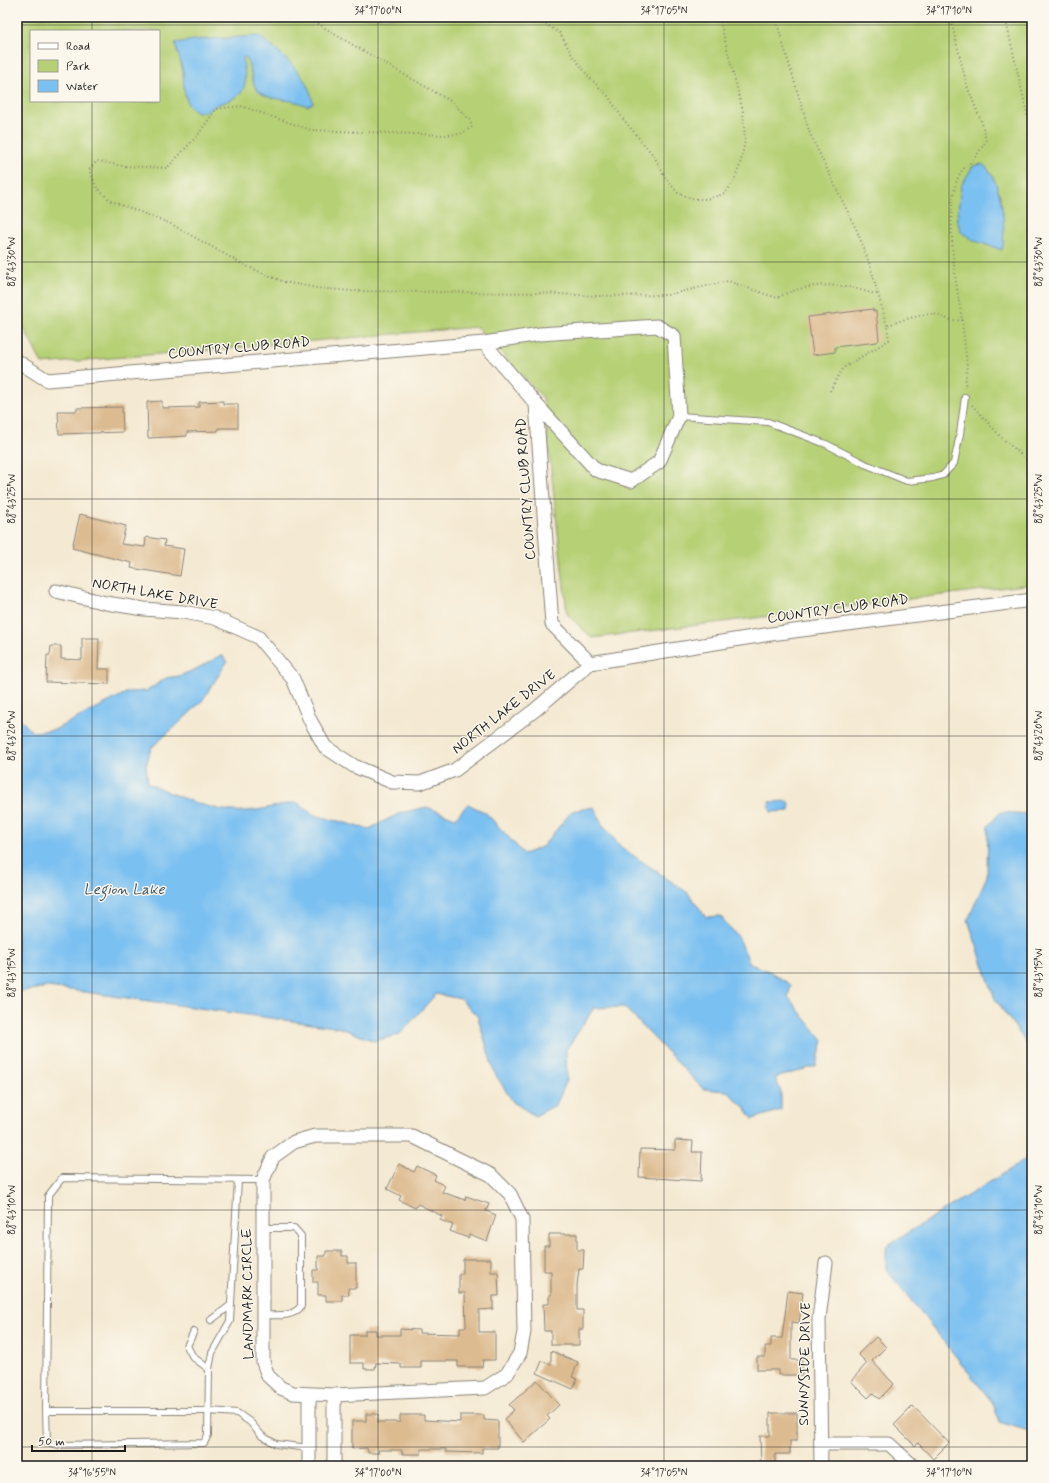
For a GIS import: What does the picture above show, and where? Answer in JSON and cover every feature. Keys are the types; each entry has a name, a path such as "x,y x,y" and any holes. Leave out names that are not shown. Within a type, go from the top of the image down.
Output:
{"street":[{"path":"484,343 540,334 657,326 674,336 679,416 659,462 631,481 596,470 536,404"},
{"name":"COUNTRY CLUB ROAD","path":"17,361 48,380 484,343 536,404 552,624 590,663 771,634 1032,600"},
{"name":"NORTH LAKE DRIVE","path":"56,591 106,603 144,609 183,612 216,618 258,637 293,679 310,720 325,747 354,766 392,782 420,783 455,770 535,710 590,663"},
{"name":"LANDMARK CIRCLE","path":"315,1136 412,1136 491,1175 510,1194 522,1219 524,1332 520,1353 507,1374 485,1388 309,1395 293,1393 281,1388 268,1376 263,1362 263,1180 273,1158 294,1142 315,1136"},
{"name":"SUNNYSIDE DRIVE","path":"821,1466 819,1319 826,1263"},
{"path":"309,1395 309,1466"},
{"path":"334,1395 334,1466"},
{"path":"821,1444 890,1444 913,1466"}],"lane":[{"path":"679,416 768,422 826,444 865,464 907,481 933,478 943,475 954,462 960,434 964,397"},
{"path":"238,1180 230,1321 212,1353 209,1369 208,1435 204,1443 58,1445 48,1442 46,1411 48,1196 62,1178 263,1180"},
{"path":"263,1228 294,1228 301,1236 301,1306 297,1312 292,1314 263,1315"},
{"path":"211,1320 231,1305"},
{"path":"194,1331 187,1346 193,1357 209,1369"},
{"path":"46,1411 209,1411 237,1413 250,1422 262,1436 276,1444 309,1448"}],"path":[{"path":"308,17 334,34 452,102 470,120 472,127 460,134 445,135 311,130 241,106 216,109 198,135 167,168 122,166 97,161 89,170 97,188 111,201 169,223 244,265 284,282 317,288 352,291 646,296 667,295 728,281 777,298 787,293 812,286 857,289 866,293 878,294"},
{"path":"519,17 537,19 560,33 572,55 589,78 608,96 623,119 654,156 666,179 678,193 694,199 706,199 724,194 733,183 740,165 745,141 743,112 719,17"},
{"path":"774,17 810,134 857,231 870,265 890,340 843,368 830,391"},
{"path":"950,17 967,86 982,123 986,142 970,163 961,171 955,188 950,218 956,281 967,364 964,397 1002,438 1032,464"},
{"path":"1005,17 1032,135"},
{"path":"887,326 895,321 930,313 941,316 950,321 962,320"}],"green space":[{"path":"17,17 1032,17 1032,584 592,638 567,614 543,398 477,327 42,364 17,314"}],"water":[{"path":"259,36 284,57 300,74 306,83 313,103 307,106 294,101 271,98 259,92 255,87 246,57 243,58 245,83 240,94 206,112 197,112 188,105 184,90 183,71 175,43 194,40"},
{"path":"982,164 989,170 998,191 1004,229 1002,250 975,241 961,232 957,220 961,186 973,166"},
{"name":"Legion Lake","path":"222,655 227,662 202,701 151,748 146,766 148,783 167,792 222,810 248,811 296,802 314,815 369,829 400,813 427,807 455,818 468,804 486,813 524,854 542,847 572,811 594,807 603,826 621,847 688,893 706,917 720,916 739,938 750,964 769,971 791,985 788,997 823,1041 816,1066 775,1078 781,1092 781,1110 753,1119 745,1108 727,1091 703,1089 624,1007 594,1008 566,1050 567,1080 556,1105 535,1116 513,1102 494,1072 478,1017 461,999 436,994 399,1035 374,1041 341,1028 49,987 17,992 17,715 32,732 54,730 128,692 147,691 166,678 179,676 194,670"},
{"path":"788,801 790,803 789,811 771,812 769,807 770,802"},
{"path":"1001,812 1029,814 1032,816 1032,1051 995,999 968,920 987,876 988,826"},
{"path":"1032,1156 1032,1432 999,1422 993,1403 886,1269 886,1246"}],"building":[{"path":"873,309 873,311 876,311 879,340 877,342 835,347 835,352 813,355 808,317"},
{"path":"162,401 162,408 199,407 199,402 223,401 223,404 238,404 238,428 218,428 218,431 187,432 187,436 148,438 147,402"},
{"path":"122,407 123,432 59,434 58,411 77,411 77,408"},
{"path":"80,514 126,526 121,544 145,547 146,537 165,540 164,546 184,549 180,576 131,568 132,563 72,548"},
{"path":"82,638 99,638 98,669 109,669 109,684 46,682 47,655 50,655 51,646 61,646 61,659 82,660"},
{"path":"675,1140 693,1141 692,1152 702,1152 701,1181 639,1177 640,1149 675,1150"},
{"path":"399,1164 414,1172 417,1166 436,1175 434,1180 445,1186 442,1192 465,1200 466,1196 489,1204 486,1211 496,1215 487,1241 469,1234 468,1238 450,1231 453,1225 440,1220 442,1216 418,1204 415,1208 399,1200 401,1196 387,1189"},
{"path":"549,1234 577,1234 577,1250 584,1250 583,1269 579,1269 577,1285 577,1310 583,1310 583,1329 579,1329 579,1345 551,1345 551,1331 544,1331 543,1304 549,1304 549,1295 551,1295 551,1271 544,1271 544,1246 549,1246"},
{"path":"326,1251 342,1251 342,1256 348,1256 348,1263 356,1263 356,1288 348,1288 349,1295 342,1295 342,1301 326,1301 326,1295 318,1295 318,1282 313,1282 313,1270 318,1270 318,1256 326,1256"},
{"path":"463,1259 491,1259 491,1272 498,1272 499,1296 493,1296 493,1309 479,1310 479,1332 495,1332 495,1360 483,1360 482,1367 458,1367 458,1361 421,1361 421,1368 401,1368 401,1364 376,1363 375,1369 364,1369 364,1363 350,1363 350,1335 365,1335 365,1330 376,1330 376,1335 400,1335 400,1329 419,1330 419,1333 460,1334 460,1327 466,1327 465,1293 459,1293 459,1274 463,1274"},
{"path":"788,1291 803,1293 799,1323 791,1322 791,1360 802,1360 802,1375 778,1375 778,1370 757,1370 757,1357 765,1357 765,1346 771,1346 771,1338 782,1338"},
{"path":"876,1337 886,1347 872,1361 894,1384 879,1399 873,1393 868,1398 851,1381 867,1363 858,1354"},
{"path":"551,1351 578,1362 572,1377 577,1379 573,1389 537,1373 542,1361 551,1365"},
{"path":"537,1380 559,1405 547,1416 550,1419 524,1442 504,1419 514,1410 509,1405"},
{"path":"913,1406 949,1443 933,1459 918,1443 915,1446 894,1425"},
{"path":"770,1413 797,1413 797,1441 790,1441 790,1454 775,1454 775,1466 761,1466 760,1436 770,1436"},
{"path":"366,1414 378,1414 378,1422 400,1422 400,1415 424,1415 424,1420 460,1422 460,1415 484,1415 484,1420 498,1421 498,1448 482,1448 482,1453 446,1452 446,1449 421,1449 421,1454 402,1454 402,1450 378,1450 379,1453 368,1453 367,1448 352,1449 352,1421 366,1421"}]}
